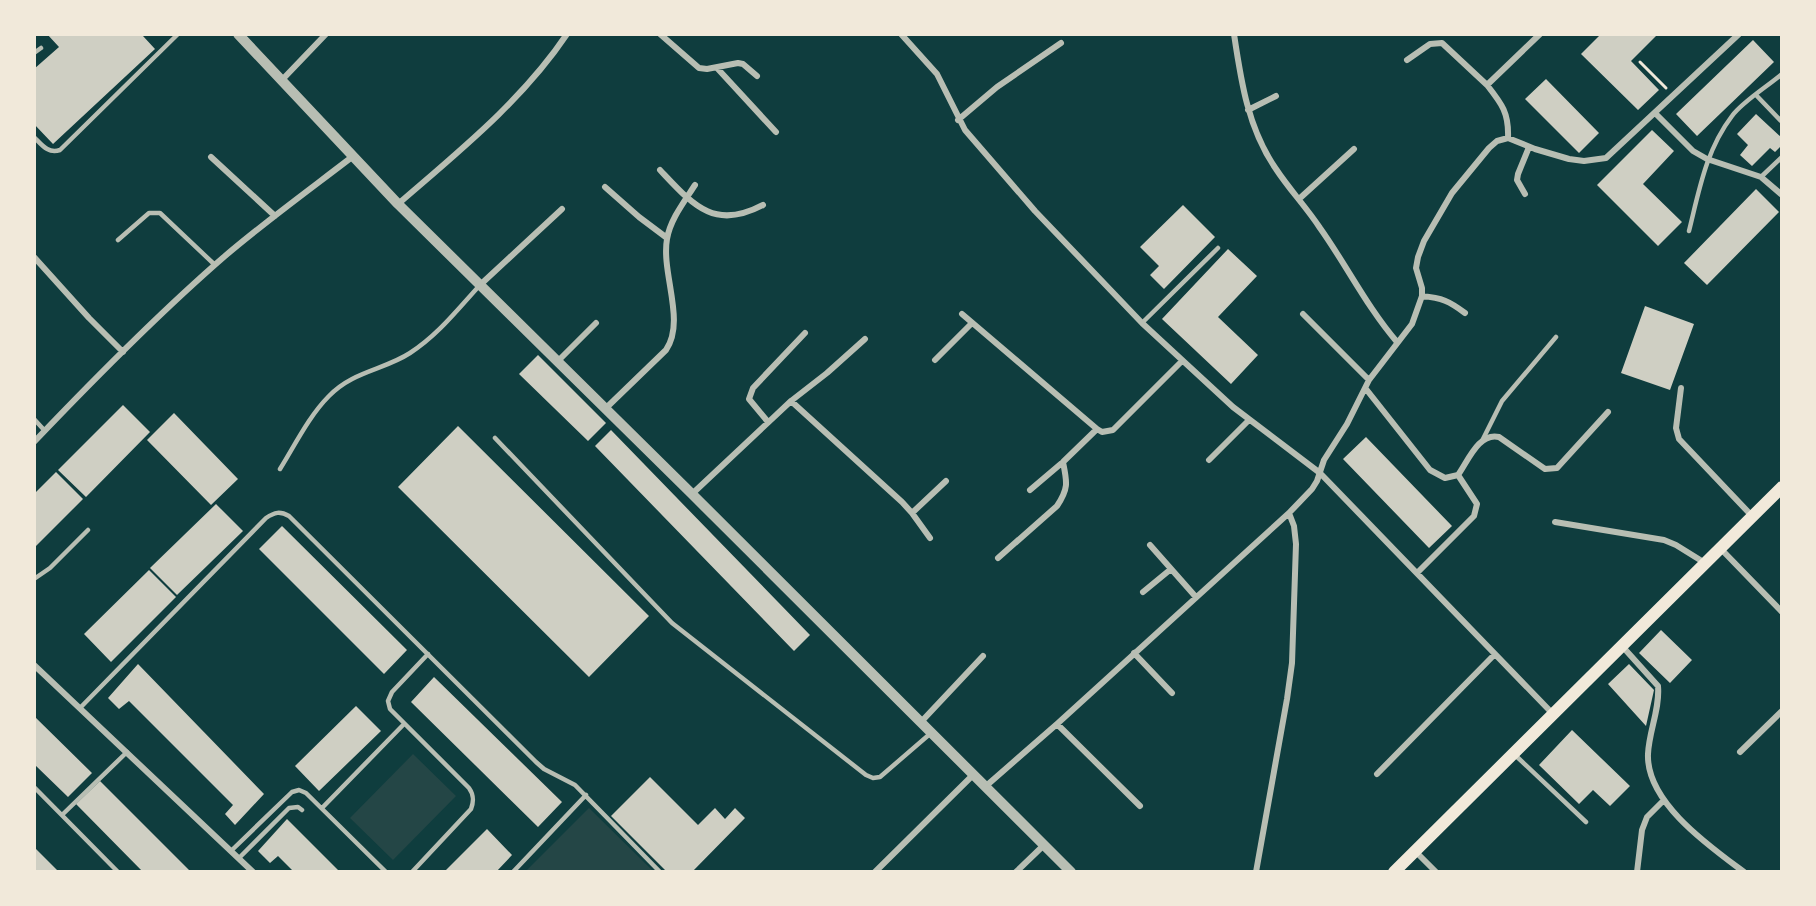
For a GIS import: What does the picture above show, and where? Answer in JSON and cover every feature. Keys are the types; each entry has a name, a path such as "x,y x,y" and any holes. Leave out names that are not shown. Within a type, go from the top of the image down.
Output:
{"main road":[{"path":"1394,872 1782,488"}],"street":[{"path":"238,34 398,204 1071,872"},
{"path":"281,81 326,34"},
{"path":"398,204 480,133 515,98 565,37 556,34"},
{"path":"660,34 699,68 717,68 730,63 738,63 744,64 757,76"},
{"path":"901,34 937,74 958,120 972,139 1035,210 1142,323 1249,420 1320,473 1553,714"},
{"path":"1234,34 1240,78 1248,110 1266,153 1276,170 1321,228 1379,320 1397,342"},
{"path":"1487,85 1540,34"},
{"path":"986,786 1289,513 1312,489 1331,446 1347,424 1369,380 1412,324 1422,296 1416,268 1424,241 1448,199 1489,148 1497,141 1508,138 1569,159 1595,161 1606,158 1739,34"},
{"path":"958,120 997,87 1061,43"},
{"path":"1407,60 1430,44 1442,43 1487,85 1503,105 1508,117 1508,138"},
{"path":"717,68 776,132"},
{"path":"1248,110 1276,96"},
{"path":"1655,113 1693,150 1707,159 1761,177 1782,195"},
{"path":"1525,194 1517,180 1529,147"},
{"path":"1299,199 1354,149"},
{"path":"211,157 275,216"},
{"path":"34,442 123,352 215,265 352,157"},
{"path":"660,170 686,198 710,213 724,217 749,213 764,205"},
{"path":"605,409 666,350 671,342 674,328 666,254 667,238 680,207 695,185"},
{"path":"605,187 667,238"},
{"path":"480,285 561,209"},
{"path":"34,257 123,352"},
{"path":"1422,296 1449,301 1465,314"},
{"path":"962,314 1102,432 1113,430 1182,361"},
{"path":"1303,315 1369,380"},
{"path":"558,362 596,323"},
{"path":"935,360 972,323"},
{"path":"768,422 749,399 749,394 805,333"},
{"path":"692,494 791,400 827,373 865,339"},
{"path":"1681,388 1676,428 1679,439 1752,516"},
{"path":"1365,389 1430,470 1445,478 1458,475 1483,439 1488,436 1499,436 1545,469 1557,468 1608,412"},
{"path":"791,400 912,513 930,538"},
{"path":"1209,460 1249,420"},
{"path":"1030,490 1097,429"},
{"path":"998,558 1057,506 1067,486 1063,462"},
{"path":"1417,573 1474,516 1477,504 1458,475"},
{"path":"912,513 946,481"},
{"path":"1256,872 1292,663 1296,544 1294,526 1289,513"},
{"path":"1555,522 1664,540 1705,563"},
{"path":"1150,545 1196,596"},
{"path":"1720,548 1782,612"},
{"path":"1143,592 1171,569"},
{"path":"1622,646 1658,686 1658,702 1648,756 1650,772 1664,801 1713,849 1744,872"},
{"path":"1134,653 1172,693"},
{"path":"1377,774 1496,654"},
{"path":"921,722 983,656"},
{"path":"34,665 253,872"},
{"path":"1740,752 1782,711"},
{"path":"1057,724 1140,806"},
{"path":"875,872 974,774"},
{"path":"1638,872 1642,830 1647,817 1664,801"},
{"path":"1016,872 1044,845"},
{"path":"1414,851 1436,872"}],"lane":[{"path":"34,137 49,150 55,152 60,150 178,34"},
{"path":"34,54 41,48"},
{"path":"1689,231 1707,159 1733,114 1782,74"},
{"path":"1756,95 1782,122"},
{"path":"1761,177 1782,157"},
{"path":"118,240 149,213 160,213 215,265"},
{"path":"1142,323 1218,248"},
{"path":"280,469 312,418 329,396 347,380 409,354 439,330 480,285"},
{"path":"1483,439 1502,401 1556,337"},
{"path":"34,419 45,431"},
{"path":"495,438 672,623 866,775 873,778 880,777 931,733"},
{"path":"80,708 266,518 273,513 282,512 289,516 536,762 544,769 567,779 586,795 660,872"},
{"path":"34,579 50,568 88,530"},
{"path":"412,872 471,809 473,794 390,709 388,701 392,692 428,654"},
{"path":"322,808 404,724"},
{"path":"62,815 126,752"},
{"path":"1513,753 1586,822"},
{"path":"34,787 118,872"},
{"path":"232,850 292,792 299,790 306,793 322,808 386,872"},
{"path":"513,872 586,795"},
{"path":"239,858 289,808 298,807 302,810"}],"path":[{"path":"1640,62 1674,96"}],"shaded area":[{"path":"413,754 456,796 393,860 350,818"},
{"path":"589,808 651,869 653,871 526,871"}],"building":[{"path":"47,34 145,34 143,36 155,49 53,144 34,124 34,69 59,47"},
{"path":"1601,34 1658,34 1631,61 1659,90 1638,110 1581,54"},
{"path":"1753,40 1774,62 1697,136 1676,114"},
{"path":"1546,79 1599,133 1579,153 1525,99"},
{"path":"1756,114 1782,138 1782,145 1775,152 1770,148 1752,166 1740,155 1748,145 1737,134"},
{"path":"1652,130 1674,151 1643,184 1682,222 1658,246 1597,185"},
{"path":"1756,189 1779,212 1707,285 1684,263"},
{"path":"1183,205 1215,237 1164,289 1150,275 1159,266 1140,247"},
{"path":"1228,249 1257,276 1218,317 1258,355 1231,384 1162,319"},
{"path":"1645,306 1694,324 1670,390 1621,373"},
{"path":"538,355 606,423 588,441 519,374"},
{"path":"123,405 150,432 86,497 58,470"},
{"path":"174,413 238,479 211,505 147,440"},
{"path":"458,426 649,616 589,677 398,487"},
{"path":"611,430 810,635 794,651 595,446"},
{"path":"1366,437 1452,526 1429,548 1343,459"},
{"path":"56,472 83,499 34,548 34,494"},
{"path":"216,504 243,531 177,595 150,568"},
{"path":"282,526 407,650 384,674 259,549"},
{"path":"149,570 176,597 111,662 84,634"},
{"path":"1661,630 1692,660 1670,683 1639,653"},
{"path":"138,664 264,794 235,825 225,814 233,805 129,701 119,709 108,698"},
{"path":"1629,664 1654,690 1646,726 1608,684"},
{"path":"434,677 562,802 538,827 411,702"},
{"path":"356,706 381,731 319,791 295,766"},
{"path":"34,716 92,773 68,797 34,764"},
{"path":"1572,730 1630,786 1610,806 1593,790 1579,804 1539,765"},
{"path":"650,777 698,825 715,808 725,819 735,808 745,818 692,872 667,872 611,816"},
{"path":"100,781 191,872 143,872 76,804"},
{"path":"287,819 340,872 294,872 278,856 270,863 258,851"},
{"path":"487,829 512,855 496,872 444,872"},
{"path":"34,847 59,872 34,872"}]}
